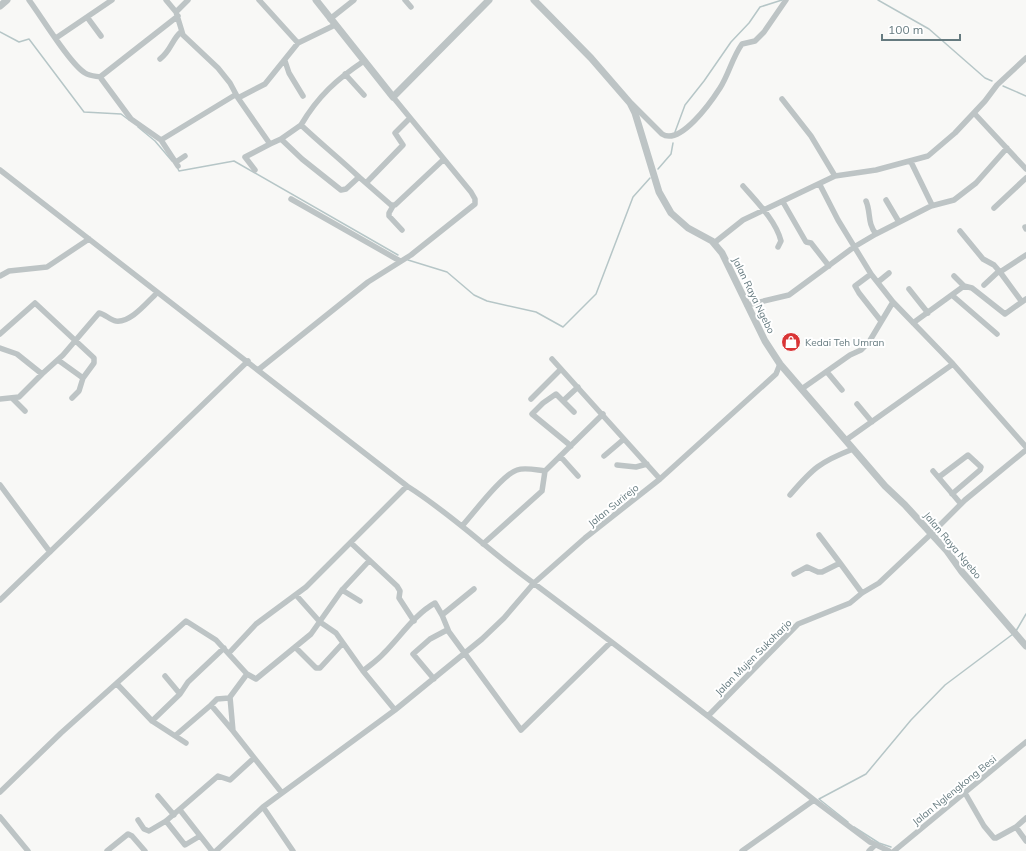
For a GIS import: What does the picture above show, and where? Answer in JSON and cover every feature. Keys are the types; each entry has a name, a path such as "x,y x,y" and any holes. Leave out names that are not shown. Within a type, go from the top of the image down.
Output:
{"street":[{"path":"0,6 7,0"},
{"path":"29,0 56,38 83,72 91,76 100,77 177,14 188,0"},
{"path":"56,38 112,0"},
{"path":"166,0 177,14 181,32 218,68 230,83 236,96 270,144"},
{"path":"259,0 298,43"},
{"path":"258,370 368,282 400,261 475,204 475,199 471,192 443,160 316,0"},
{"path":"162,140 236,96 265,84 298,43 333,22 354,0"},
{"path":"405,0 411,7"},
{"path":"393,97 489,0"},
{"name":"Jalan Raya Ngebo","path":"534,0 591,58 630,103 637,120 652,172 667,207 679,221 714,243 722,253 765,341 780,364 803,388 885,486 932,534 962,572 1026,646"},
{"path":"630,103 662,134 667,137 677,135 700,114 720,88 742,44 755,40 764,32 786,0"},
{"path":"87,17 101,36"},
{"path":"160,59 169,52 175,39 181,32"},
{"path":"714,243 736,224 820,185 835,176 864,173 911,162 934,152 974,113 997,85 1026,58"},
{"path":"285,61 303,96"},
{"path":"255,170 245,157 281,139 301,125 318,100 332,85 364,61"},
{"path":"345,74 364,95"},
{"path":"100,77 131,119 162,140 177,164 185,156"},
{"path":"782,99 811,136 835,176"},
{"path":"974,113 1026,169"},
{"path":"367,182 403,145 395,133 410,118"},
{"path":"301,125 326,149 367,182 393,206"},
{"path":"281,139 341,190 346,189 359,177"},
{"path":"747,305 788,295 854,247 876,234 932,205 951,201 968,190 1007,148"},
{"path":"402,230 389,216 393,206 443,160"},
{"path":"911,162 932,205"},
{"path":"0,170 157,293 248,361 407,486 425,497 483,544 708,716 814,800 875,845 889,851"},
{"path":"994,208 1026,178"},
{"path":"820,185 854,247 871,274 893,302 953,364 1026,447"},
{"path":"743,186 764,211 780,236 781,242 778,247"},
{"path":"291,199 400,261"},
{"path":"886,200 899,222"},
{"path":"866,201 869,208 870,224 876,234"},
{"path":"783,202 806,242 811,244 829,266"},
{"path":"954,276 964,286 972,288 1003,313 1006,313 1024,301 994,265 983,259 960,231"},
{"path":"0,276 9,271 47,267 89,239"},
{"path":"984,285 999,272 1026,255"},
{"path":"878,282 889,273"},
{"path":"871,274 855,286 882,321"},
{"path":"913,323 953,296 964,286"},
{"path":"909,289 928,313"},
{"path":"0,399 13,399 26,392 76,341 99,314 115,321 122,321 132,316 157,293"},
{"path":"953,296 997,334"},
{"path":"803,388 850,355 861,350 869,342 893,302"},
{"path":"0,334 35,304 91,354 95,360 83,378 79,392 72,398"},
{"path":"0,348 17,354 42,374"},
{"path":"552,359 660,479"},
{"path":"58,360 83,378"},
{"path":"0,600 248,361"},
{"name":"Jalan Surirejo","path":"216,851 263,807 434,680 504,618 534,583 586,538 660,479 776,374 780,364"},
{"path":"846,440 953,364"},
{"path":"531,399 561,370"},
{"path":"827,372 842,390"},
{"path":"776,374 789,373"},
{"path":"564,400 578,387"},
{"path":"571,446 532,414 554,394 558,394 574,412"},
{"path":"13,399 25,411"},
{"path":"857,404 872,422"},
{"path":"483,544 542,491 545,471 603,414"},
{"path":"604,456 624,439"},
{"path":"790,495 814,468 827,459 853,449"},
{"name":"Jalan Mujen Sukoharjo","path":"708,716 798,624 850,604 862,593 879,583 932,534 961,504 1026,450"},
{"path":"939,477 968,455 980,467 981,469 952,494"},
{"path":"560,456 578,476"},
{"path":"617,465 636,466 647,464"},
{"path":"462,526 501,483 515,470 523,468 545,471"},
{"path":"933,471 961,504"},
{"path":"0,485 50,552"},
{"path":"229,653 256,624 296,595 351,543 407,486"},
{"path":"819,535 862,593"},
{"path":"351,543 397,586 400,591 399,598 414,620"},
{"path":"0,792 186,621 216,640 247,674 256,679 296,648 311,634 342,590 369,561"},
{"path":"794,574 807,567 818,572 822,572 840,563"},
{"path":"442,615 474,589"},
{"path":"342,590 360,601"},
{"path":"296,595 320,622 336,633 363,671 395,710"},
{"path":"363,671 384,654 414,620 435,604 442,615 447,630 521,730 611,642"},
{"path":"434,680 413,654 430,640 447,630"},
{"path":"296,648 316,668 320,668 344,643"},
{"path":"152,721 180,694 188,682 224,648"},
{"path":"233,731 229,698 231,693 247,674"},
{"path":"165,676 180,694"},
{"path":"117,684 152,721 186,742"},
{"path":"176,735 217,699 229,698"},
{"path":"211,705 282,794"},
{"name":"Jalan Nglengkong Besi","path":"894,851 1026,742"},
{"path":"138,820 144,829 149,831 174,815 218,776 230,780 254,758"},
{"path":"965,793 984,826 994,838 1016,827 1026,818"},
{"path":"158,796 174,815"},
{"path":"742,851 814,800"},
{"path":"263,807 293,851"},
{"path":"180,810 212,851"},
{"path":"0,817 28,851"},
{"path":"166,821 185,845 200,836"},
{"path":"1016,827 1026,841"},
{"path":"106,851 126,835 130,834 145,851"},
{"path":"869,851 875,845"}],"waterway":[{"path":"675,132 685,105 731,42 749,23 760,7 782,0"},
{"path":"878,0 929,29 985,78 992,81"},
{"path":"0,32 19,42 29,39 84,112 121,114 129,120"},
{"path":"1003,86 1026,96"},
{"path":"138,127 155,141 172,161"},
{"path":"658,169 671,154 673,143"},
{"path":"177,167 179,171 234,161 398,255"},
{"path":"408,260 447,272 474,295 487,301 536,312 563,327 596,294 633,197 650,178"},
{"path":"1016,631 1026,614"},
{"path":"848,822 819,799 866,774 911,720 945,685 1013,634"},
{"path":"854,827 879,843 891,847"}],"place":[{"name":"Kedai Teh Umran","path":"791,342"}]}
